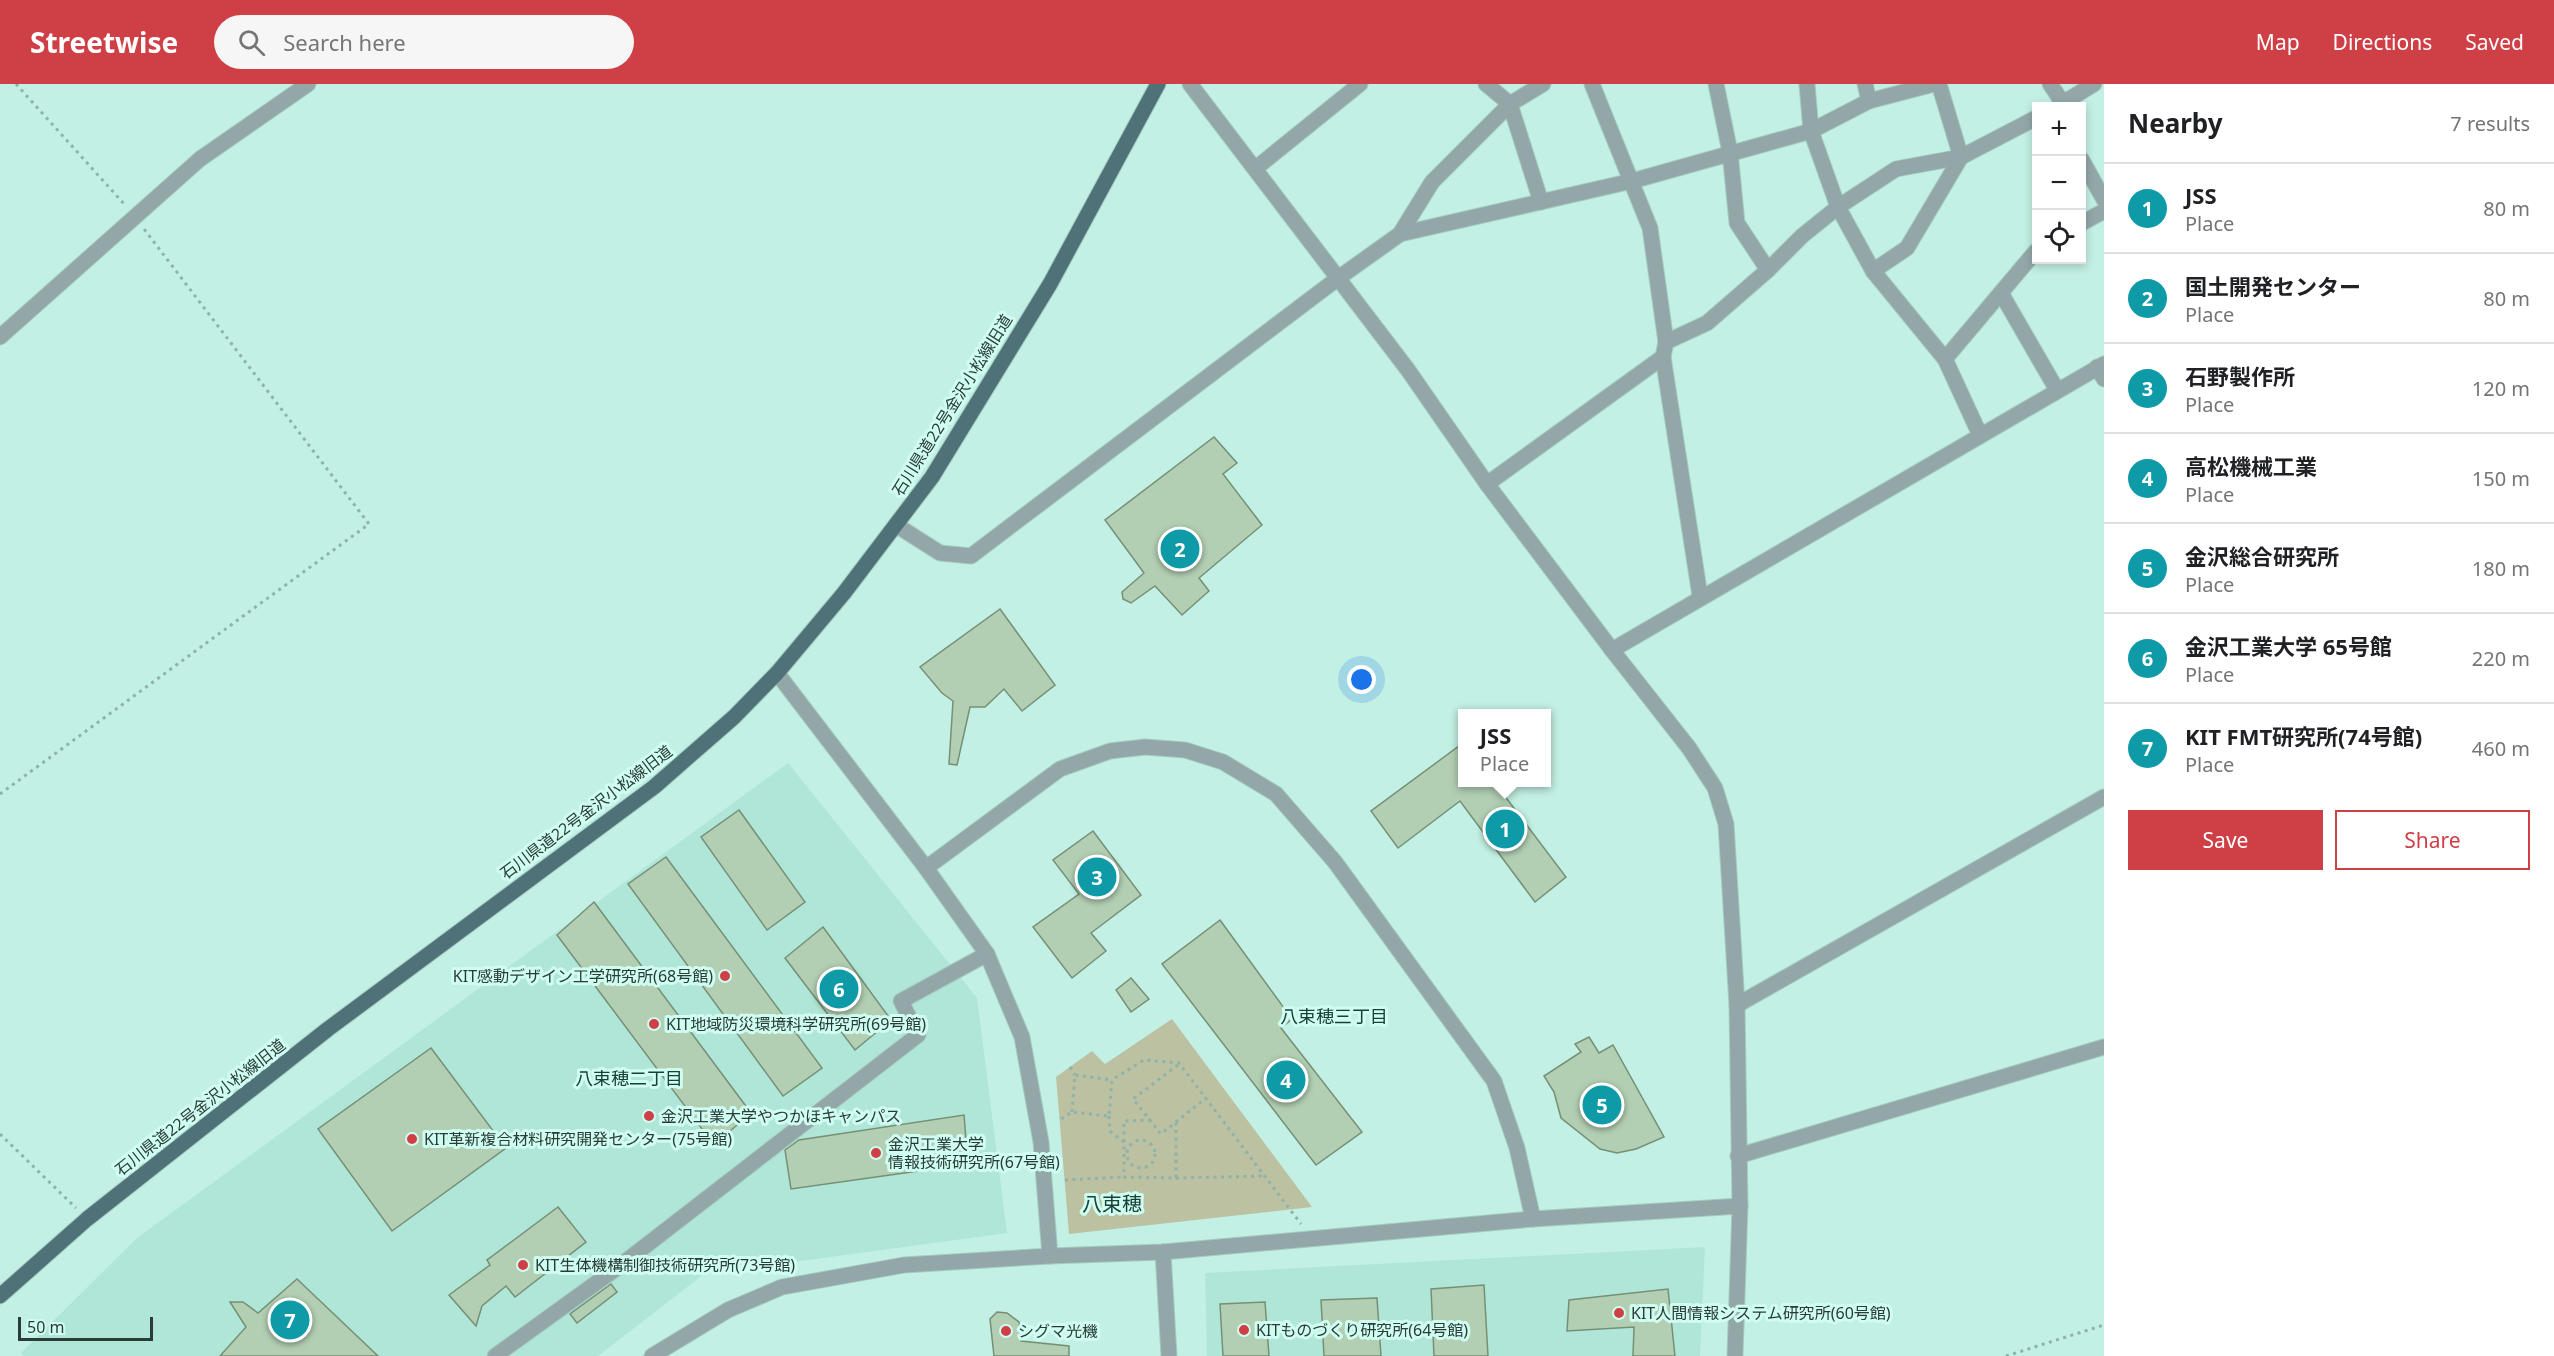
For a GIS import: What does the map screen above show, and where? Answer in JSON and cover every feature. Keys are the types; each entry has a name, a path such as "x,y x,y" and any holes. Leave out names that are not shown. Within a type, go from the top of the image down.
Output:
{"main road":[{"name":"石川県道22号金沢小松線旧道","path":"0,1296 87,1219 328,1029 654,788 734,717 777,674 844,593 932,477 1050,284 1158,84"}],"street":[{"path":"0,337 200,159 308,84"},
{"path":"1190,84 1408,370 1487,484 1689,748 1715,788 1726,824 1737,1005 1740,1206 1735,1356"},
{"path":"1256,168 1360,84"},
{"path":"1486,84 1510,105 1541,202"},
{"path":"1400,234 1432,182 1510,105 1543,84"},
{"path":"1592,84 1650,228 1664,349 1700,596"},
{"path":"1716,84 1730,152 1737,223 1768,270"},
{"path":"1808,84 1811,131 1838,207 1873,271 1945,359 1980,435"},
{"path":"1865,84 1869,101"},
{"path":"896,525 940,553 971,556 1337,279 1400,234 1632,181 1811,131 1869,101 1936,84 1961,157 1907,248 1873,271"},
{"path":"2050,84 2059,102"},
{"path":"2066,102 2094,84"},
{"path":"1487,484 1664,349 1707,323 1768,270 1802,236 1838,207 1896,169 1961,157 2032,121"},
{"path":"2086,167 2104,200"},
{"path":"2086,221 2104,211"},
{"path":"1945,359 2032,257"},
{"path":"2001,293 2057,390"},
{"path":"1612,650 1700,596 2057,390 2102,370"},
{"path":"777,674 926,868 987,954 1022,1037 1041,1142 1050,1256"},
{"path":"926,868 1060,769 1110,751 1146,747 1185,750 1223,762 1276,794 1335,862 1494,1081 1517,1148 1533,1219"},
{"path":"1737,1005 2104,797"},
{"path":"495,1356 617,1268 918,1035 901,1001 987,954"},
{"path":"1738,1156 2104,1047"},
{"path":"652,1356 728,1310 782,1287 904,1265 1163,1252 1533,1219 1740,1206"},
{"path":"1163,1252 1169,1356"}],"path":[{"path":"0,794 369,524 135,217 16,84"},
{"path":"1075,1075 1112,1080 1144,1060 1179,1064 1296,1215 1308,1239"},
{"path":"1179,1064 1133,1099 1161,1134 1206,1098"},
{"path":"1070,1067 1075,1075 1072,1112"},
{"path":"1112,1080 1110,1131 1124,1143"},
{"path":"1061,1119 1072,1112 1109,1116"},
{"path":"1124,1177 1124,1121 1151,1120"},
{"path":"1176,1123 1176,1178"},
{"path":"0,1134 87,1219"},
{"path":"1134,1141 1148,1141 1154,1148 1153,1161 1146,1167 1136,1167 1129,1161 1127,1152 1134,1141"},
{"path":"1065,1180 1124,1177 1266,1176"},
{"path":"2006,1356 2104,1325"}],"shaded area":[{"name":"金沢工業大学やつかほキャンパス","path":"788,763 977,998 1007,1233 704,1274 598,1356 24,1356 21,1353 137,1238"},
{"path":"1172,1019 1312,1207 1069,1234 1056,1077 1092,1051 1105,1064"},
{"path":"1705,1247 1700,1356 1207,1356 1205,1273"}],"building":[{"path":"1214,437 1237,463 1223,474 1262,525 1199,578 1209,591 1182,615 1155,586 1131,603 1123,599 1122,592 1144,573 1105,520"},
{"path":"1000,609 1055,685 1022,711 1004,689 985,707 970,707 957,765 949,764 953,701 942,693 920,667"},
{"path":"1458,747 1458,787 1498,787 1566,877 1535,902 1460,801 1398,848 1371,811"},
{"path":"739,810 805,902 767,930 701,837"},
{"path":"1093,831 1141,895 1091,933 1106,951 1072,978 1033,927 1079,894 1053,860"},
{"name":"KIT感動デザイン工学研究所(68号館)","path":"666,857 822,1068 783,1096 628,884"},
{"name":"KIT地域防災環境科学研究所(69号館)","path":"594,902 751,1113 714,1145 557,935"},
{"path":"1220,920 1292,1019 1281,1028 1362,1132 1316,1165 1162,964"},
{"path":"823,927 891,1020 855,1050 785,958"},
{"path":"1131,978 1149,999 1131,1012 1116,990"},
{"path":"1589,1037 1599,1053 1613,1045 1664,1137 1636,1149 1617,1153 1600,1149 1561,1118 1554,1092 1544,1076 1581,1052 1575,1044"},
{"name":"KIT革新複合材料研究開発センター(75号館)","path":"431,1048 506,1148 392,1231 318,1129"},
{"name":"金沢工業大学 情報技術研究所(67号館)","path":"964,1115 968,1164 791,1189 785,1150 799,1140"},
{"name":"KIT生体機構制御技術研究所(73号館)","path":"558,1207 586,1242 515,1297 506,1286 482,1306 476,1326 449,1295 490,1265 487,1260"},
{"path":"297,1279 378,1356 220,1356 246,1327 230,1302 243,1302 258,1313"},
{"path":"611,1284 617,1292 577,1323 570,1314"},
{"path":"1484,1285 1488,1356 1434,1356 1431,1289"},
{"name":"KIT人間情報システム研究所(60号館)","path":"1668,1289 1675,1356 1633,1356 1634,1327 1567,1331 1569,1300"},
{"path":"1377,1298 1381,1356 1324,1356 1321,1300"},
{"name":"KITものづくり研究所(64号館)","path":"1265,1302 1269,1356 1223,1356 1220,1304"},
{"name":"シグマ光機","path":"997,1312 1007,1313 1019,1322 1021,1341 1069,1346 1069,1356 994,1356 990,1319"}],"place":[{"name":"国土開発センター","path":"1180,549"},
{"name":"JSS","path":"1505,829"},
{"name":"石野製作所","path":"1097,877"},
{"name":"KIT感動デザイン工学研究所(68号館)","path":"725,976"},
{"name":"金沢工業大学 65号館","path":"839,989"},
{"name":"KIT地域防災環境科学研究所(69号館)","path":"654,1024"},
{"name":"高松機械工業","path":"1286,1080"},
{"name":"金沢総合研究所","path":"1602,1105"},
{"name":"金沢工業大学やつかほキャンパス","path":"649,1116"},
{"name":"KIT革新複合材料研究開発センター(75号館)","path":"412,1139"},
{"name":"金沢工業大学 情報技術研究所(67号館)","path":"876,1153"},
{"name":"KIT生体機構制御技術研究所(73号館)","path":"523,1265"},
{"name":"KIT人間情報システム研究所(60号館)","path":"1619,1313"},
{"name":"KIT FMT研究所(74号館)","path":"290,1320"},
{"name":"KITものづくり研究所(64号館)","path":"1244,1330"},
{"name":"シグマ光機","path":"1006,1331"}],"district":[{"name":"八束穂三丁目","path":"1334,1017"},
{"name":"八束穂二丁目","path":"629,1079"},
{"name":"八束穂","path":"1112,1204"}]}
